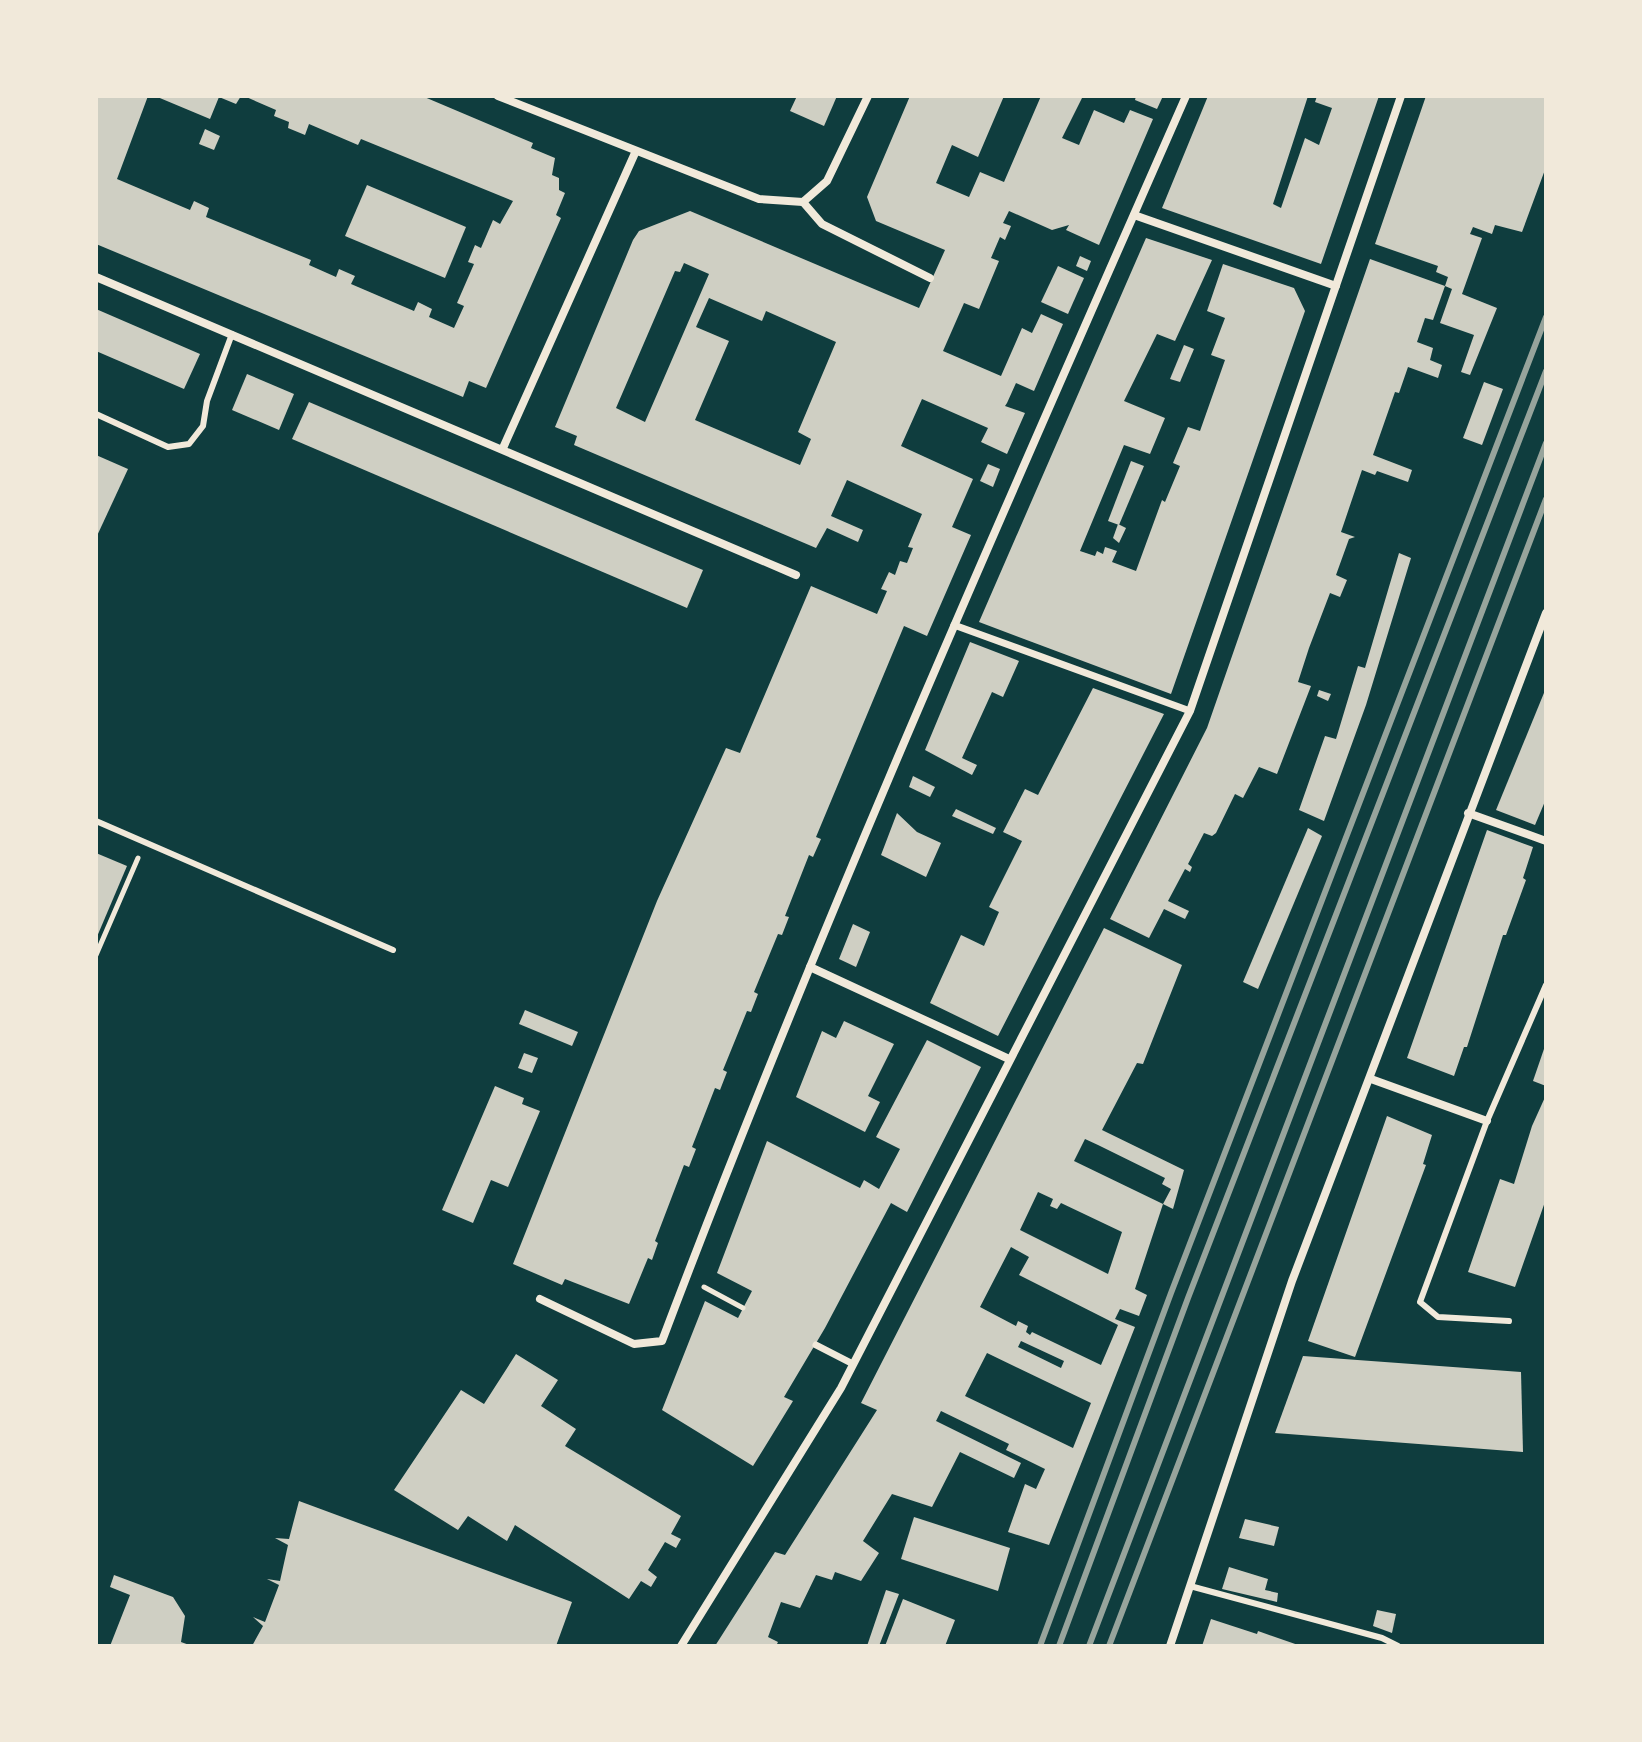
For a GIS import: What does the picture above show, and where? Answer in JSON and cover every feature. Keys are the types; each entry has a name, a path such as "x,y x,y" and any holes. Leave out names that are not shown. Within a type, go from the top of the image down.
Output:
{"street":[{"path":"498,96 635,153 759,199 803,202 827,181 868,96"},
{"path":"540,1299 634,1344 662,1341 810,967 954,625 1186,96"},
{"path":"681,1646 853,1364 1190,711 1401,96"},
{"path":"503,448 635,153"},
{"path":"803,202 822,224 930,278"},
{"path":"1134,215 1336,286"},
{"path":"96,277 796,575"},
{"path":"1170,1646 1292,1281 1546,613"},
{"path":"954,625 1190,711"},
{"path":"1468,813 1546,841"},
{"path":"810,967 1009,1059"},
{"path":"1371,1079 1487,1121"},
{"path":"816,1345 853,1364"}],"lane":[{"path":"96,414 168,447 189,444 203,426 207,401 232,334"},
{"path":"96,821 393,950"},
{"path":"1509,1321 1438,1317 1420,1302 1487,1121 1546,985"},
{"path":"1190,1586 1382,1638 1398,1646"}],"path":[{"path":"96,955 144,842"},
{"path":"685,1278 743,1308"}],"building":[{"path":"96,96 148,96 117,179 190,210 194,201 209,208 206,217 311,260 309,265 336,277 339,269 355,276 351,284 414,311 418,302 432,309 429,317 454,328 464,306 457,303 474,264 468,262 475,245 481,248 493,220 500,224 513,201 361,139 358,145 309,124 305,135 288,128 289,122 274,116 276,110 244,96 422,96 533,143 531,148 555,158 552,175 559,178 559,190 565,193 556,215 561,218 486,388 469,381 463,397 96,244"},
{"path":"155,96 241,96 236,104 219,97 210,119"},
{"path":"797,96 837,96 824,126 790,111"},
{"path":"910,96 1004,96 978,157 952,145 936,183 969,197 980,172 1004,182 1041,96 1083,96 1062,138 1079,145 1094,110 1124,123 1130,110 1153,119 1099,245 1066,230 1069,225 1052,230 1009,211 1003,223 1011,226 1005,240 1000,237 991,258 999,261 979,309 964,303 943,351 1001,376 1022,328 1032,333 1041,314 1063,324 1034,391 1016,383 1005,406 1025,413 1007,454 981,442 988,428 922,399 901,446 973,479 952,527 971,535 927,636 904,626 816,837 821,839 813,857 809,855 785,916 789,917 782,935 778,934 754,992 758,994 751,1012 747,1011 723,1070 727,1072 720,1090 715,1088 692,1147 696,1149 689,1167 684,1165 655,1241 658,1243 652,1260 648,1258 629,1304 565,1279 562,1285 513,1264 657,901 726,748 740,753 811,586 877,614 887,591 881,589 889,572 895,575 900,561 907,563 913,548 908,547 922,514 847,480 831,516 863,530 858,542 827,528 816,548 574,445 577,436 555,427 633,240 639,231 690,211 919,308 945,250 876,221 867,197","holes":["684,263 709,274 645,422 616,408 675,271 680,272","709,298 762,321 766,311 836,342 798,432 811,439 800,465 695,420 729,341 696,327"]},
{"path":"1136,96 1163,96 1157,109 1135,100"},
{"path":"1208,96 1308,96 1273,204 1281,208 1305,138 1319,145 1332,108 1315,102 1317,96 1379,96 1321,264 1162,208"},
{"path":"1426,96 1546,96 1546,167 1522,232 1495,225 1492,234 1473,227 1470,234 1482,238 1462,294 1497,308 1470,375 1461,372 1474,335 1440,323 1452,289 1445,286 1448,277 1436,272 1438,266 1375,244"},
{"path":"205,129 220,136 214,150 199,144"},
{"path":"367,185 466,227 445,278 345,236"},
{"path":"1146,238 1212,260 1175,341 1157,334 1124,401 1165,418 1150,454 1124,445 1080,551 1095,556 1097,551 1103,554 1105,547 1117,551 1112,562 1136,571 1162,500 1165,502 1180,466 1173,463 1188,427 1200,431 1225,360 1211,355 1225,318 1207,311 1223,264 1294,288 1305,311 1171,694 979,622"},
{"path":"1080,256 1091,261 1087,271 1076,266"},
{"path":"1370,259 1445,286 1433,320 1425,318 1417,342 1433,348 1430,360 1442,365 1438,378 1408,367 1399,393 1395,392 1373,455 1412,470 1408,482 1377,471 1375,475 1362,470 1341,532 1355,537 1349,539 1336,575 1347,580 1340,597 1330,593 1309,648 1298,682 1311,686 1277,774 1259,767 1243,798 1235,794 1216,833 1212,836 1204,833 1188,864 1192,867 1190,872 1185,869 1168,901 1189,911 1185,919 1164,909 1149,938 1110,919 1207,728"},
{"path":"1058,266 1084,278 1068,314 1041,302"},
{"path":"96,309 200,354 184,389 96,351"},
{"path":"1184,345 1194,349 1180,382 1170,379"},
{"path":"247,374 294,394 279,430 232,410"},
{"path":"1484,382 1503,389 1482,445 1463,438"},
{"path":"309,402 703,570 687,608 292,439"},
{"path":"96,455 128,469 96,538"},
{"path":"1131,461 1144,466 1119,525 1108,521"},
{"path":"988,464 1000,469 993,487 980,481"},
{"path":"1118,524 1126,528 1119,543 1113,538"},
{"path":"1399,553 1411,558 1366,705 1324,821 1299,810 1325,736 1336,739 1358,666 1365,668"},
{"path":"970,642 1019,661 1003,697 992,692 962,758 977,765 972,775 925,750"},
{"path":"1093,688 1164,714 998,1036 930,1003 961,935 984,946 999,912 989,907 1022,841 1003,832 1025,789 1038,795"},
{"path":"1546,688 1546,799 1535,825 1496,810"},
{"path":"1319,690 1331,694 1328,701 1317,696"},
{"path":"913,776 935,787 930,797 909,787"},
{"path":"956,809 996,828 993,834 952,816"},
{"path":"897,813 917,832 941,843 926,877 881,855"},
{"path":"1308,828 1322,836 1258,989 1243,982"},
{"path":"1487,830 1533,847 1523,878 1526,880 1506,935 1503,935 1467,1047 1464,1047 1454,1076 1407,1058"},
{"path":"96,853 127,866 96,939"},
{"path":"853,924 870,932 856,967 839,959"},
{"path":"1104,928 1182,965 1143,1064 1137,1063 1102,1130 1184,1170 1173,1209 1163,1204 1135,1289 1147,1295 1139,1316 1120,1309 1115,1319 1135,1327 1049,1545 1008,1532 1025,1484 1036,1489 1045,1469 1006,1450 1009,1444 941,1411 936,1421 1021,1463 1014,1478 960,1452 932,1507 892,1494 863,1541 879,1553 861,1581 835,1572 832,1580 816,1575 800,1608 781,1602 768,1637 778,1642 776,1646 715,1646 775,1552 785,1555 877,1410 861,1403","holes":["1085,1139 1165,1178 1162,1184 1171,1189 1163,1204 1074,1161","1038,1192 1053,1199 1050,1206 1057,1209 1061,1203 1122,1232 1108,1274 1020,1230","1011,1247 1029,1257 1019,1275 1118,1325 1101,1365 1032,1332 1030,1335 1026,1332 1028,1326 1018,1321 1016,1326 980,1307","1021,1341 1064,1361 1061,1368 1018,1347","987,1353 1091,1403 1073,1448 965,1396"]},
{"path":"525,1010 578,1032 572,1046 519,1024"},
{"path":"844,1021 894,1044 868,1096 880,1102 865,1132 796,1097 822,1031 836,1038"},
{"path":"927,1040 981,1067 907,1212 891,1203 825,1328 784,1397 793,1401 753,1466 662,1410 705,1301 738,1318 752,1291 717,1273 767,1141 860,1188 864,1180 879,1189 900,1149 876,1137"},
{"path":"1546,1046 1546,1086 1533,1081"},
{"path":"524,1053 538,1058 532,1073 518,1068"},
{"path":"495,1086 524,1098 522,1104 540,1111 508,1187 491,1180 473,1223 442,1210"},
{"path":"1546,1095 1546,1199 1515,1287 1468,1272 1500,1179 1514,1184 1532,1126"},
{"path":"1387,1116 1432,1135 1423,1164 1426,1165 1355,1357 1308,1341"},
{"path":"516,1354 558,1380 541,1406 576,1429 565,1446 681,1516 671,1534 681,1539 676,1548 665,1542 648,1570 657,1577 651,1587 641,1581 629,1599 515,1525 507,1541 468,1516 458,1530 394,1490 461,1390 484,1404"},
{"path":"1303,1356 1521,1372 1523,1452 1275,1433"},
{"path":"299,1501 572,1602 556,1646 252,1646 263,1626 253,1617 265,1622 279,1585 267,1579 280,1581 288,1545 275,1538 289,1539"},
{"path":"914,1517 1010,1548 998,1591 901,1559"},
{"path":"1245,1519 1279,1527 1274,1546 1239,1538"},
{"path":"1229,1567 1268,1579 1265,1590 1278,1593 1277,1602 1222,1589"},
{"path":"114,1575 173,1597 185,1616 181,1642 192,1646 110,1646 130,1595 110,1587"},
{"path":"886,1590 899,1594 879,1646 867,1646"},
{"path":"903,1599 955,1620 945,1646 885,1646"},
{"path":"1377,1610 1396,1614 1392,1633 1373,1626"},
{"path":"1211,1619 1257,1634 1258,1631 1301,1646 1202,1646"}],"railway":[{"path":"1040,1646 1171,1293 1546,317"},
{"path":"1059,1646 1188,1298 1546,371"},
{"path":"1089,1646 1546,443"},
{"path":"1109,1646 1546,499"}]}
